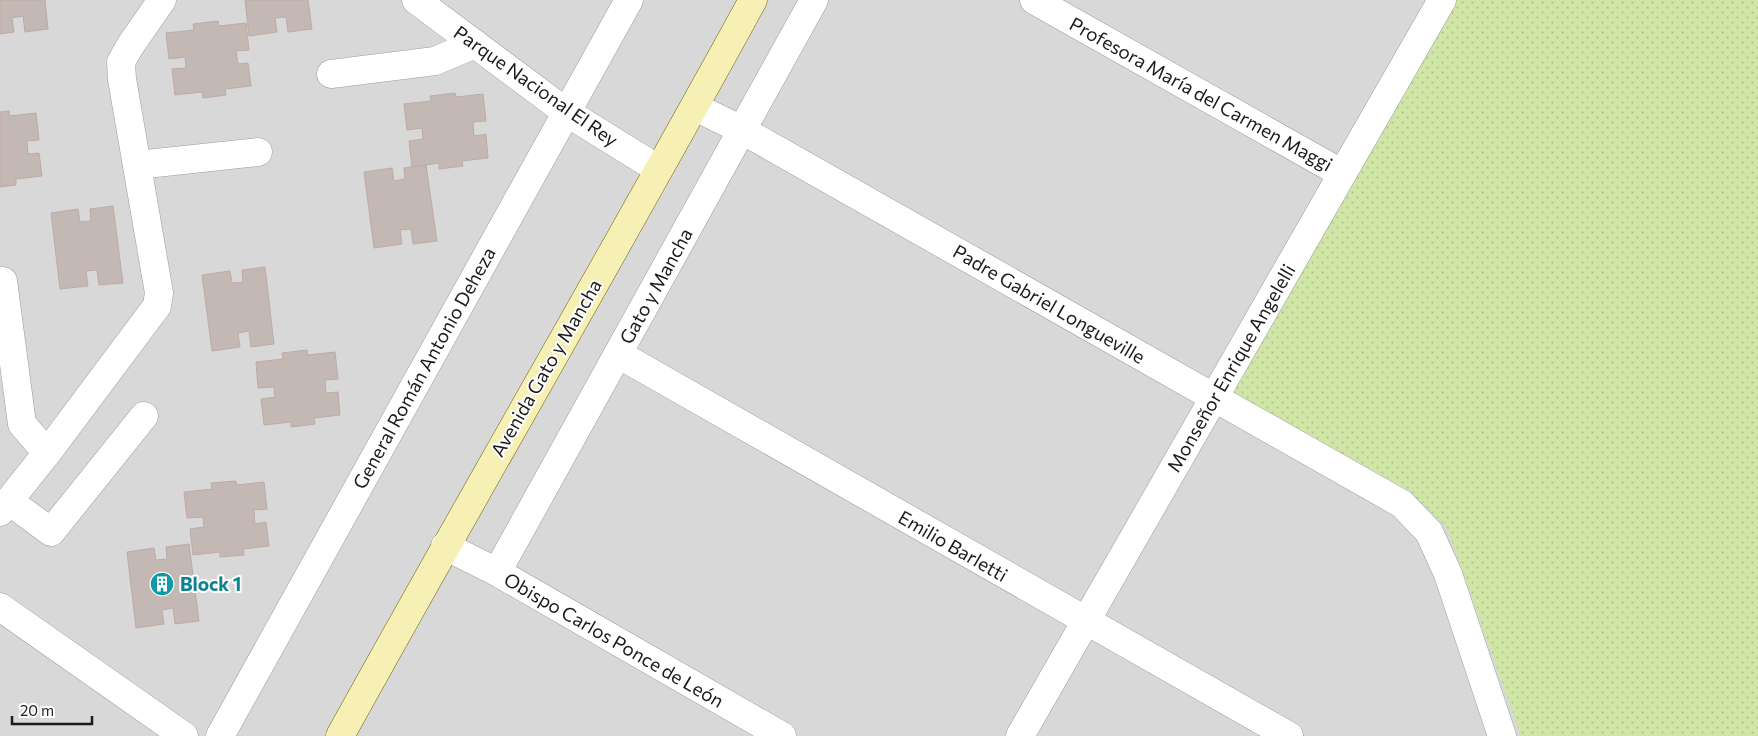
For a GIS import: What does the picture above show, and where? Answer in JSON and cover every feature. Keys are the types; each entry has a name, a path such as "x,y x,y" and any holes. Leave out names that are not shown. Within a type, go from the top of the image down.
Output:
{"street":[{"path":"144,416 51,532 4,507 47,453 157,306 159,293 122,79 121,62 162,0"},
{"name":"Parque Nacional El Rey","path":"416,0 566,112 658,170"},
{"name":"General Román Antonio Deheza","path":"220,736 629,0"},
{"name":"Avenida Gato y Mancha","path":"340,736 445,546 695,107 753,0"},
{"name":"Gato y Mancha","path":"497,572 814,0"},
{"name":"Profesora María del Carmen Maggi","path":"1034,0 1341,173"},
{"name":"Monseñor Enrique Angelelli","path":"1020,736 1341,173 1442,0"},
{"path":"331,74 435,61 475,44"},
{"name":"Padre Gabriel Longueville","path":"695,107 742,130 1402,504 1429,532 1448,574 1502,736"},
{"path":"137,165 258,152"},
{"path":"2,281 22,424 47,453"},
{"name":"Emilio Barletti","path":"618,354 1289,736"},
{"name":"Obispo Carlos Ponce de León","path":"445,546 497,572 782,736"},
{"path":"0,607 184,736"}],"shaded area":[{"path":"0,0 1636,0 1758,736 0,736"}],"green space":[{"path":"1457,0 1758,0 1758,736 1521,736 1447,528 1408,490 1232,392"}],"building":[{"path":"0,0 45,0 48,29 25,32 23,16 12,18 14,32 0,34"},
{"path":"245,0 308,0 312,29 288,32 286,17 275,18 277,32 249,36"},
{"path":"218,21 219,26 246,23 249,50 236,51 238,64 248,63 251,86 225,89 226,95 203,98 202,92 175,95 172,69 186,68 185,57 169,59 166,33 194,30 193,24"},
{"path":"455,93 456,97 483,94 486,121 473,122 474,136 486,134 488,158 462,161 463,166 439,169 439,163 412,167 409,141 423,139 422,128 407,130 404,104 431,101 430,96"},
{"path":"9,111 10,116 36,113 39,140 27,141 28,154 39,153 42,176 16,179 16,185 0,187 0,112"},
{"path":"426,165 437,241 413,244 411,229 400,230 402,244 374,248 364,172 392,168 394,181 405,179 404,168"},
{"path":"113,206 123,283 99,285 97,270 86,271 88,286 60,289 51,213 78,209 80,222 91,221 90,209"},
{"path":"265,267 274,344 251,347 249,331 238,333 240,347 212,351 202,275 230,271 232,283 243,282 242,270"},
{"path":"307,350 308,355 335,352 338,379 325,380 326,393 338,392 340,415 314,418 315,424 291,427 291,422 264,425 261,399 275,397 274,387 258,388 256,362 283,359 282,353"},
{"path":"236,481 237,485 264,482 267,509 254,510 255,524 266,522 269,546 243,549 244,555 220,557 220,552 193,555 190,529 204,527 203,517 187,518 184,492 212,489 211,483"},
{"name":"Block 1","path":"189,544 199,621 175,624 173,608 162,610 164,624 136,628 127,552 154,548 156,560 167,559 166,547"}],"place":[{"name":"Block 1","path":"162,584"}]}
